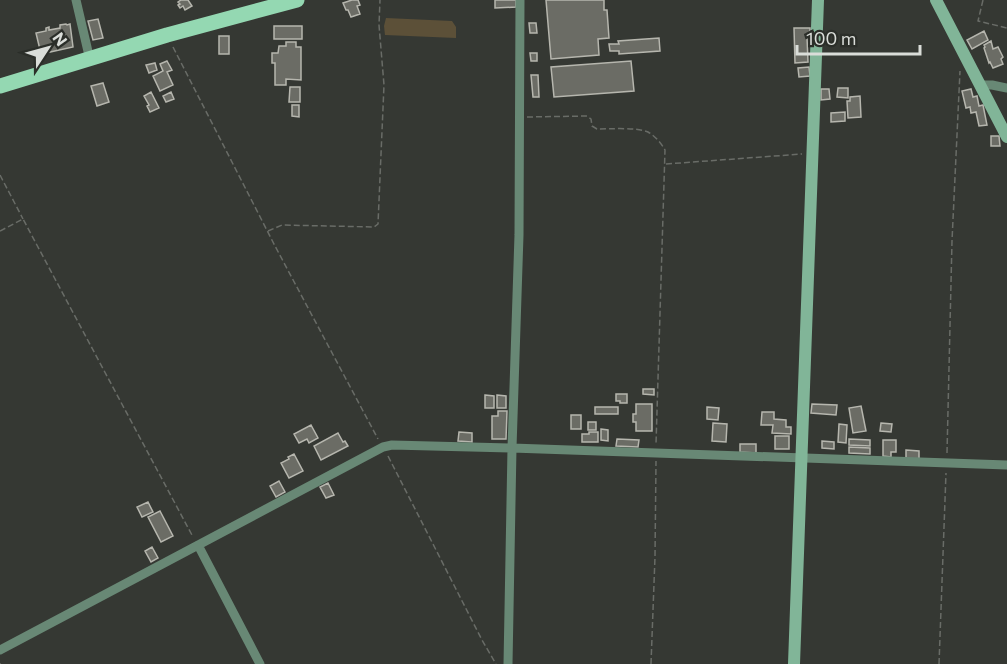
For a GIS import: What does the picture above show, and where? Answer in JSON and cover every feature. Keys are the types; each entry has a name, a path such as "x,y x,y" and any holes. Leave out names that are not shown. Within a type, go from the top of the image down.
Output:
{"main road":[{"path":"0,86 167,35 297,0"}],"street":[{"path":"76,0 90,60"},
{"path":"508,664 519,236 520,0"},
{"path":"794,664 818,0"},
{"path":"936,0 1007,137"},
{"path":"980,85 1007,88"},
{"path":"0,650 383,447 401,445 512,448 1007,465"},
{"path":"198,545 260,664"}],"path":[{"path":"268,231 282,225 374,227 378,224 384,85 379,25 380,0"},
{"path":"983,0 978,21 1007,28"},
{"path":"167,35 495,664"},
{"path":"939,664 952,241 962,50"},
{"path":"520,117 587,117 591,119 592,126 597,129 648,132 661,143 665,150 651,664"},
{"path":"665,164 813,153"},
{"path":"0,175 198,545"},
{"path":"0,231 23,219"}],"shaded area":[{"path":"386,18 452,21 456,27 456,38 385,35"}],"building":[{"path":"188,0 192,6 185,10 183,6 180,8 178,2"},
{"path":"358,0 360,5 357,6 360,14 351,17 343,3"},
{"path":"495,0 516,0 516,7 495,8"},
{"path":"546,0 604,0 609,38 598,39 599,55 551,59"},
{"path":"98,19 103,38 93,40 88,21"},
{"path":"529,23 536,23 537,33 530,33"},
{"path":"70,24 73,47 41,54 36,33 46,31 49,27 49,30 60,28 60,25"},
{"path":"274,26 302,26 302,39 274,39"},
{"path":"794,28 810,28 810,37 807,37 808,62 795,63"},
{"path":"984,31 988,40 972,49 967,40"},
{"path":"219,36 229,36 229,54 219,54"},
{"path":"659,38 660,51 619,54 619,51 610,51 609,44 619,44 618,41"},
{"path":"991,41 993,49 998,47 1003,57 1001,59 1003,64 993,68 984,48 984,45"},
{"path":"286,42 296,42 296,47 301,47 301,80 286,79 286,85 275,85 275,63 272,63 272,53 278,53 279,46 286,46"},
{"path":"530,53 537,53 537,61 531,61"},
{"path":"167,61 172,70 167,72 173,85 160,91 153,76 163,71 160,64"},
{"path":"631,61 634,91 554,97 551,67"},
{"path":"155,63 157,70 149,73 146,65"},
{"path":"809,67 810,76 799,77 798,68"},
{"path":"531,75 538,75 539,97 533,97"},
{"path":"103,83 109,102 97,106 91,86"},
{"path":"290,87 300,87 300,102 289,102"},
{"path":"838,88 848,88 848,98 837,97"},
{"path":"821,89 829,89 830,99 821,100"},
{"path":"971,89 973,97 977,96 979,106 983,105 987,125 979,126 976,112 971,113 970,107 966,108 962,91"},
{"path":"151,92 159,108 150,112 144,96"},
{"path":"171,92 174,99 166,102 163,96"},
{"path":"860,96 861,117 848,118 847,101 850,101 850,97"},
{"path":"292,105 299,105 299,117 292,116"},
{"path":"845,112 845,121 831,122 831,113"},
{"path":"991,136 999,136 1000,146 991,146"},
{"path":"643,389 654,389 654,395 643,394"},
{"path":"616,394 627,394 627,403 616,401"},
{"path":"485,395 494,396 494,408 485,408"},
{"path":"497,395 506,396 506,408 497,408"},
{"path":"636,404 652,404 652,431 636,431 633,414 636,414"},
{"path":"812,404 837,405 836,415 811,413"},
{"path":"861,406 866,431 853,433 849,408"},
{"path":"595,407 618,407 618,414 595,414"},
{"path":"707,407 719,408 718,420 707,419"},
{"path":"498,411 507,411 506,439 492,439 492,416 498,416"},
{"path":"762,412 774,412 774,419 786,420 786,427 791,427 791,434 772,433 773,425 761,425"},
{"path":"571,415 581,415 581,429 571,429"},
{"path":"588,422 596,422 596,430 588,430"},
{"path":"713,423 727,424 726,442 712,441"},
{"path":"881,423 892,424 891,432 880,431"},
{"path":"839,424 847,425 846,443 838,442"},
{"path":"311,425 318,438 309,443 307,439 299,443 294,434"},
{"path":"601,429 608,430 608,441 601,440"},
{"path":"459,432 472,433 472,442 458,441"},
{"path":"589,432 598,432 598,442 582,442 582,434 589,434"},
{"path":"338,433 348,446 321,460 314,446"},
{"path":"775,436 789,436 789,449 775,449"},
{"path":"617,439 639,440 638,447 616,446"},
{"path":"849,439 870,440 870,446 849,445"},
{"path":"883,440 896,440 896,452 891,452 891,457 883,456"},
{"path":"822,441 834,442 834,449 822,448"},
{"path":"740,444 756,444 756,453 740,452"},
{"path":"849,447 870,448 870,454 849,453"},
{"path":"906,450 919,451 919,459 906,459"},
{"path":"294,454 303,471 289,478 281,463"},
{"path":"279,481 285,492 276,497 270,486"},
{"path":"328,483 334,495 326,498 320,487"},
{"path":"148,502 153,512 142,517 137,507"},
{"path":"160,511 173,536 161,542 148,517"},
{"path":"152,547 158,558 151,562 145,551"}]}
